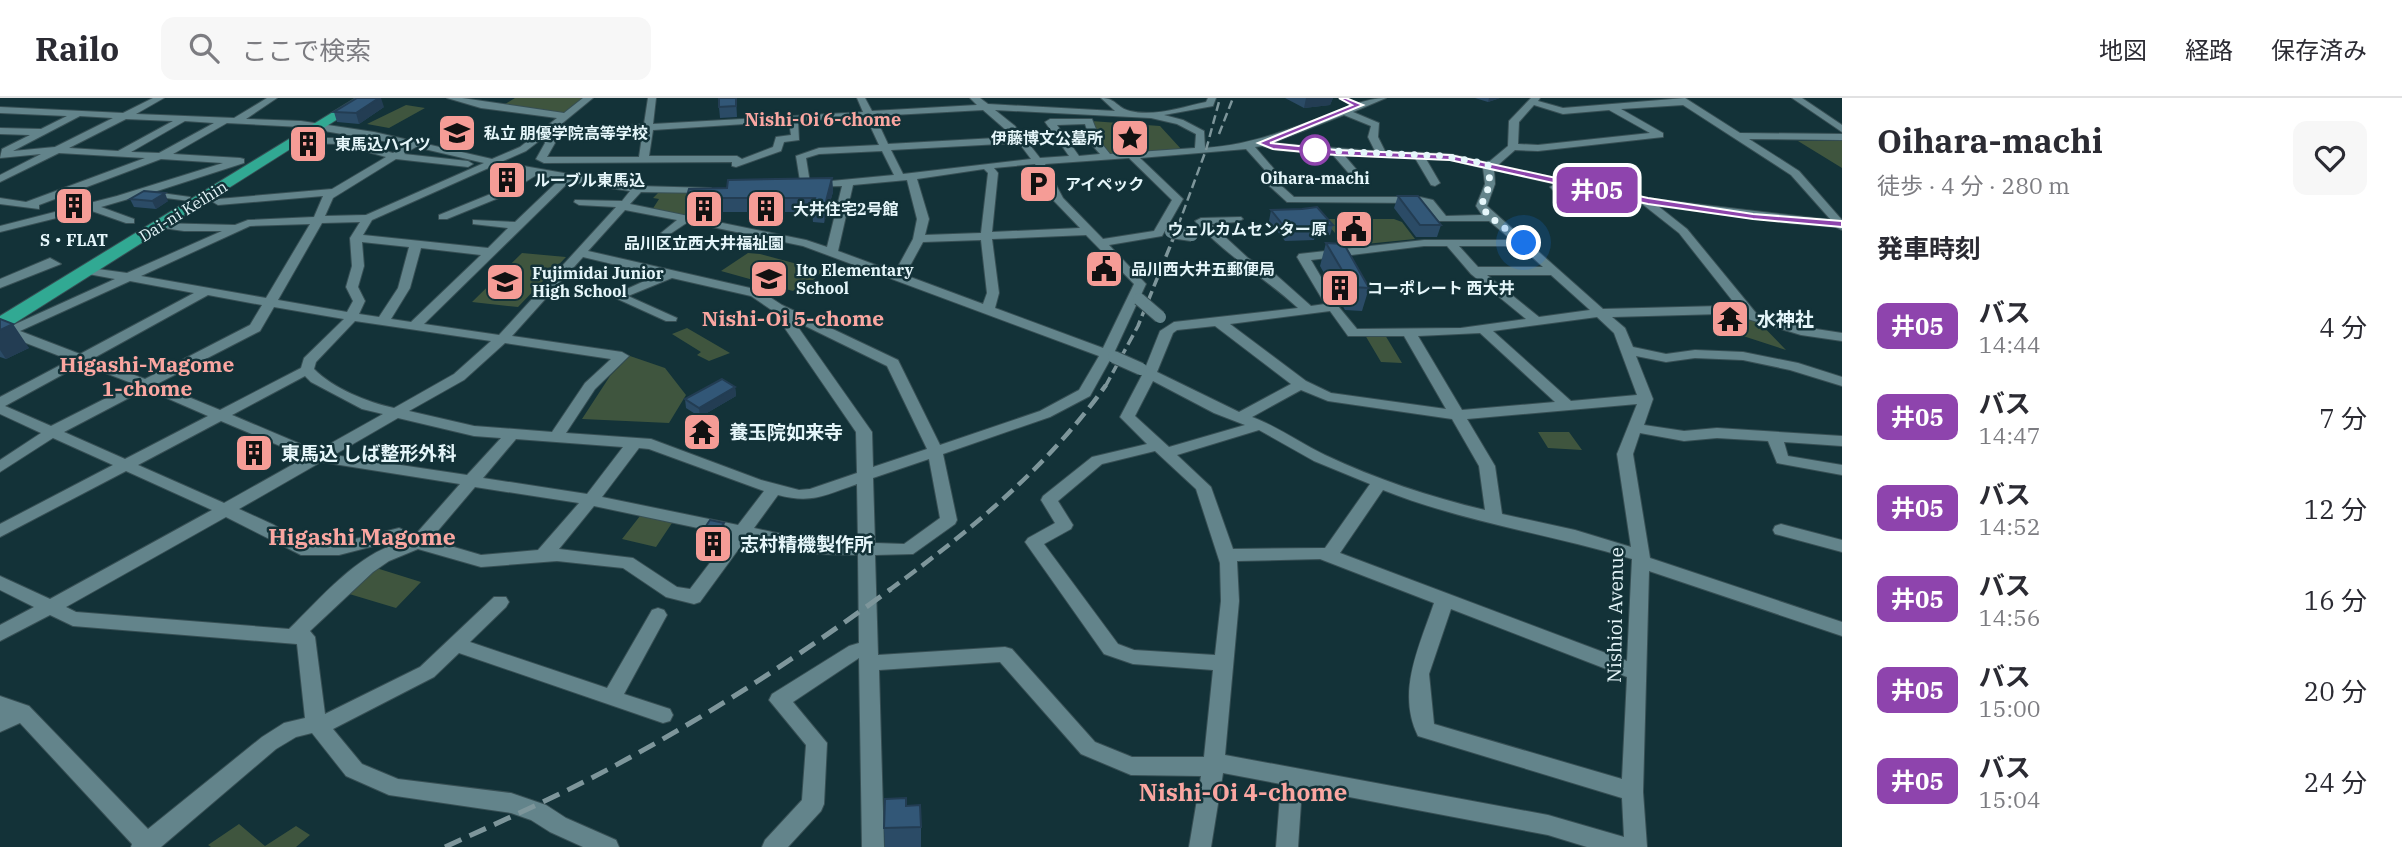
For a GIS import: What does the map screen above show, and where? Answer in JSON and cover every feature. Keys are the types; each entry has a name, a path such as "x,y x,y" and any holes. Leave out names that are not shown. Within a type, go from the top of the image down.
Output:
{"highway":[{"name":"Dai-ni Keihin","path":"3,323 298,140 352,98"},
{"name":"Dai-ni Keihin","path":"3,323 243,161 365,98"}],"street":[{"path":"0,179 160,98"},
{"path":"237,120 272,98"},
{"path":"451,98 481,105 564,116"},
{"path":"3,323 130,278 248,223 368,218 523,149 589,98"},
{"path":"644,160 652,98"},
{"path":"861,98 886,148 905,177 923,219 919,239 899,275"},
{"path":"307,370 316,379 367,406 474,431 651,444 774,489 799,495 811,494 1045,414 1085,393 1111,356 1137,298 1140,284 1058,199 1012,128 974,98"},
{"path":"1105,98 1124,113"},
{"path":"1151,115 1210,104 1212,98"},
{"path":"1021,140 823,151 801,156 800,186 905,177 987,166 1249,146 1342,111 1354,103 1382,98"},
{"path":"1490,164 1513,147 1538,148 1660,135 1594,98"},
{"path":"1796,98 1842,129"},
{"path":"1513,147 1514,121 1534,100 1563,111 1682,100 1740,136 1805,182 1841,225"},
{"path":"38,112 51,104"},
{"path":"545,133 986,107 1151,115 1180,122 1201,133 1200,151"},
{"path":"5,110 313,126 416,143 477,157 490,165"},
{"path":"1342,111 1376,125 1373,137 1382,154"},
{"path":"0,154 79,113"},
{"path":"121,153 186,118"},
{"path":"545,133 550,143 541,159 544,160 736,162 778,149 779,139 796,138 793,118"},
{"path":"28,205 164,155 226,120"},
{"path":"1076,159 1050,122 1089,121 1097,145 1107,158"},
{"path":"0,131 43,132"},
{"path":"1740,136 1842,136"},
{"path":"298,140 339,141 394,156 535,171 638,189 718,190"},
{"path":"0,467 54,431 255,328 318,220 328,196 416,143"},
{"path":"1262,143 1336,152 1446,157 1490,164 1645,201 1841,225"},
{"path":"1249,146 1269,169 1270,181 1291,200 1420,200 1429,202 1443,219 1494,218"},
{"path":"0,154 56,150 243,161"},
{"path":"1336,152 1363,183"},
{"path":"1132,156 1178,199 1166,231"},
{"path":"1419,156 1435,183"},
{"path":"0,229 91,207 243,161"},
{"path":"1218,322 1301,384 1328,397 1457,415 1646,399 1620,331 1481,206 1490,184 1490,164"},
{"path":"987,166 993,173 986,236 993,291 988,309"},
{"path":"443,217 497,195 535,171"},
{"path":"413,327 568,177"},
{"path":"832,251 848,182"},
{"path":"1576,185 1555,187 1566,197 1584,202"},
{"path":"0,634 459,377 503,338 638,189"},
{"path":"218,202 334,192"},
{"path":"140,193 186,199"},
{"path":"0,201 61,214"},
{"path":"1645,201 1683,231 1752,316"},
{"path":"579,202 624,205 806,243 832,251 1111,356 1146,371 1219,410 1259,425 1319,458 1431,503 1576,536 1842,629"},
{"path":"91,207 130,221"},
{"path":"307,370 309,361 346,326 359,301 352,287 358,266 356,238 368,218"},
{"path":"667,233 685,219"},
{"path":"1237,219 1201,221 1215,237 1244,261 1271,277 1309,311"},
{"path":"477,222 517,226"},
{"path":"160,225 193,228 240,226"},
{"path":"919,239 1088,231"},
{"path":"1100,243 1166,231 1215,237"},
{"path":"356,238 490,252"},
{"path":"1524,243 1424,243 1303,257 1333,307 1353,333 1483,329 1600,313 1720,310 1752,316 1801,331 1842,337"},
{"path":"1449,243 1475,271 1538,323"},
{"path":"383,322 404,288 416,244"},
{"path":"3,323 81,360 146,384 318,457 591,500 819,548 907,550 948,520 935,450 893,363 778,308 755,293 580,253"},
{"path":"0,284 50,262 55,264"},
{"path":"87,270 413,327 622,356 590,386 556,437"},
{"path":"1475,271 1554,271"},
{"path":"670,274 617,296 671,318"},
{"path":"0,403 206,291"},
{"path":"1137,298 1167,321 1218,322 1333,307"},
{"path":"778,308 864,432 873,847"},
{"path":"1167,321 1167,331 1146,371 1127,417 1203,487 1229,563 1230,601 1214,762 1200,847"},
{"path":"1483,329 1568,406"},
{"path":"1409,332 1488,466 1494,517"},
{"path":"1625,349 1666,358 1695,354 1743,356 1793,366 1842,382"},
{"path":"0,531 307,370"},
{"path":"1240,418 1301,384"},
{"name":"Nishioi Avenue","path":"1636,847 1632,792 1640,559 1625,454 1646,399"},
{"path":"0,409 268,529 301,549 339,549 399,534 418,543 481,561 544,555 627,562 672,593 694,597 774,489"},
{"path":"1223,663 1133,657 1111,649 1034,542 1065,525 1049,500 1097,460 1162,449 1259,425"},
{"path":"1636,428 1684,436 1717,433 1842,442"},
{"path":"293,636 379,556 400,546 418,543 511,435"},
{"path":"1774,436 1782,460 1842,470"},
{"path":"544,555 591,500 635,442"},
{"path":"1329,556 1379,483"},
{"path":"1781,530 1842,546"},
{"path":"1226,555 1322,553 1634,673"},
{"path":"0,582 73,619 306,637 317,726 354,770 397,788 511,803 538,812 558,825 608,847"},
{"path":"0,704 22,712 146,846 269,743 291,729 317,726 427,672 500,602"},
{"path":"1444,602 1419,674 1425,730 1632,792"},
{"path":"612,697 658,615"},
{"path":"456,645 663,715"},
{"path":"774,847 813,804 817,744 779,700 856,651 868,656 1005,654 1088,748 1131,766 1201,767 1214,762 1548,825 1622,847"},
{"path":"0,724 22,712"},
{"path":"1287,847 1292,776"}],"green space":[{"path":"515,98 585,98 563,114 502,106"},
{"path":"406,105 425,108 389,128 367,124"},
{"path":"1091,121 1160,126 1182,150 1107,155 1097,141"},
{"path":"1798,141 1842,141 1842,168"},
{"path":"658,193 724,193 689,201 685,217 652,210 659,199 653,198"},
{"path":"1323,219 1394,219 1402,222 1415,239 1356,245 1341,240"},
{"path":"522,253 566,257 518,307 472,302"},
{"path":"748,253 823,271 793,291 721,271"},
{"path":"1707,310 1753,316 1786,350 1740,335"},
{"path":"687,328 730,353 709,361 697,355 701,352 672,334"},
{"path":"1365,335 1385,335 1402,363 1381,362"},
{"path":"630,356 665,368 686,395 669,423 582,419 610,376"},
{"path":"1538,432 1569,432 1582,450 1548,448"},
{"path":"640,516 672,523 656,547 622,539"},
{"path":"373,567 421,582 396,608 346,593"},
{"path":"239,824 265,846 296,826 310,835 296,847 208,845"}],"building":[{"path":"357,98 379,98 356,113 334,112"},
{"path":"719,98 736,98 736,106 719,107"},
{"path":"832,178 824,209 811,208 815,198 716,198 715,202 686,199 689,189 727,188 728,180"},
{"path":"144,191 165,193 152,201 130,199"},
{"path":"1398,196 1418,196 1441,225 1420,225"},
{"path":"1317,207 1333,225 1314,226 1317,229 1287,230 1271,210 1302,209"},
{"path":"1326,243 1344,244 1369,288 1352,287"},
{"path":"0,319 13,324 0,330"},
{"path":"722,379 735,387 699,408 685,399"},
{"path":"710,520 724,523 710,542 697,539"},
{"path":"906,798 906,806 920,805 921,827 884,828 885,799"}],"railway":[{"path":"1178,226 1206,150 1220,98"},
{"path":"1219,134 1233,98"},
{"path":"1105,387 1138,326 1179,224"},
{"path":"888,591 1006,497 1059,444 1106,385"},
{"path":"445,847 582,783 661,740 762,678 891,589"}],"bus line":[{"name":"井05","path":"1343,98 1359,105 1262,143 1336,152 1443,156 1648,201 1793,221 1842,224"}],"place":[{"name":"私立 朋優学院高等学校","path":"457,133"},
{"name":"伊藤博文公墓所","path":"1130,138"},
{"name":"東馬込ハイツ","path":"308,144"},
{"name":"Oihara-machi","path":"1315,150"},
{"name":"ルーブル東馬込","path":"507,180"},
{"name":"アイペック","path":"1038,184"},
{"name":"S・FLAT","path":"74,206"},
{"name":"品川区立西大井福祉園","path":"704,209"},
{"name":"大井住宅2号館","path":"766,209"},
{"name":"ウェルカムセンター原","path":"1354,229"},
{"name":"品川西大井五郵便局","path":"1104,269"},
{"name":"Ito Elementary School","path":"769,279"},
{"name":"Fujimidai Junior High School","path":"505,282"},
{"name":"コーポレート 西大井","path":"1340,288"},
{"name":"水神社","path":"1730,319"},
{"name":"養玉院如来寺","path":"702,432"},
{"name":"東馬込 しば整形外科","path":"254,453"},
{"name":"志村精機製作所","path":"713,544"}],"district":[{"name":"Nishi-Oi 6-chome","path":"823,119"},
{"name":"Nishi-Oi 5-chome","path":"793,318"},
{"name":"Higashi-Magome 1-chome","path":"147,376"},
{"name":"Higashi Magome","path":"362,536"},
{"name":"Nishi-Oi 4-chome","path":"1243,792"}],"route":[{"path":"1315,150 1308,150 1443,156 1488,164 1490,184 1481,206 1489,216 1524,243"}]}
